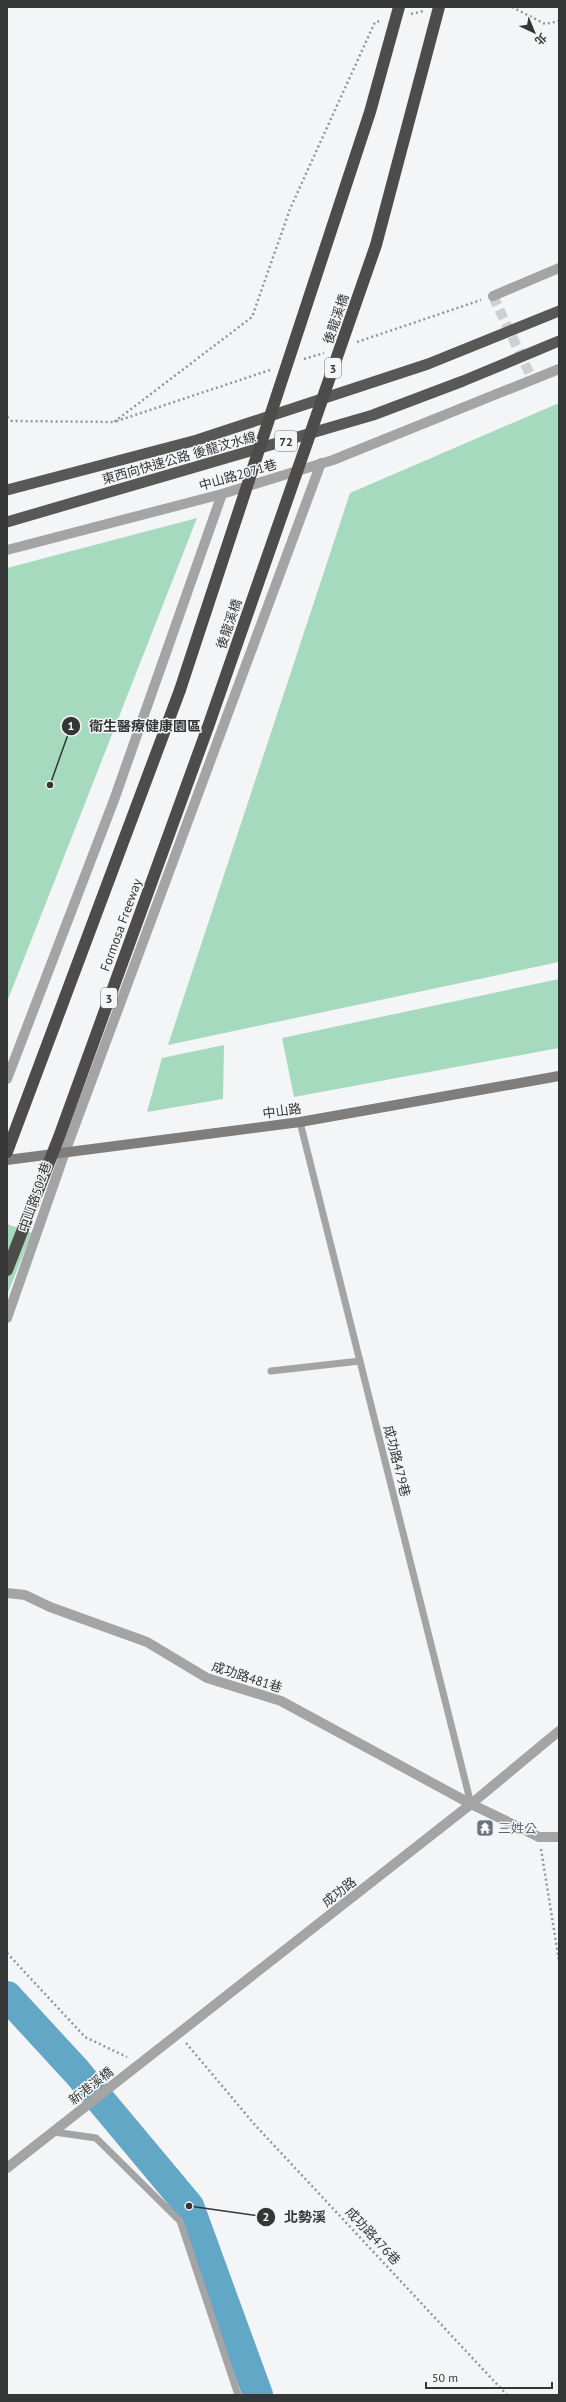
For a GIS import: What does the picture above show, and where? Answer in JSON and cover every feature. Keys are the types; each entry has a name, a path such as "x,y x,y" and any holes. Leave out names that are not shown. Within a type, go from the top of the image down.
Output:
{"highway":[{"name":"後龍溪橋","path":"209,724 376,245 434,9"},
{"name":"後龍溪橋","path":"180,690 402,11"},
{"name":"東西向快速公路 後龍汶水線","path":"7,490 204,438 428,364 559,311"},
{"name":"東西向快速公路 後龍汶水線","path":"7,522 373,415 463,381 559,341"},
{"name":"Formosa Freeway","path":"7,1152 180,690"},
{"name":"Formosa Freeway","path":"7,1270 59,1137 209,724"}],"main road":[{"name":"中山路","path":"7,1160 300,1122 559,1076"}],"street":[{"path":"493,296 559,268"},
{"name":"中山路2071巷","path":"7,550 222,494 321,464 559,369"},
{"name":"中山路502巷","path":"7,1318 65,1152 321,464"},
{"path":"7,1079 114,800 222,494"},
{"name":"成功路481巷","path":"7,1592 25,1594 50,1607 147,1642 206,1678 282,1701 470,1804 539,1837"},
{"name":"成功路","path":"134,2070 470,1804 559,1731"},
{"path":"539,1837 559,1837"},
{"name":"新港溪橋","path":"7,2168 134,2070"}],"lane":[{"name":"成功路479巷","path":"300,1122 470,1804"},
{"path":"271,1371 360,1361"},
{"path":"54,2132 96,2138 180,2221 238,2395"}],"path":[{"path":"512,7 545,24 559,21"},
{"path":"402,11 434,9"},
{"path":"114,422 252,317 290,209 375,22 383,20"},
{"path":"349,344 493,296"},
{"path":"303,359 326,352"},
{"path":"7,417 12,421 114,422 273,369"},
{"path":"539,1837 559,1961"},
{"path":"7,1953 85,2037 142,2064"},
{"name":"成功路476巷","path":"179,2035 255,2125 507,2395"}],"green space":[{"path":"559,403 559,962 168,1045 350,493"},
{"path":"197,518 7,1002 7,568"},
{"path":"559,979 559,1048 294,1097 282,1038"},
{"path":"224,1045 223,1099 147,1112 162,1058"},
{"path":"7,1224 32,1233 7,1295"}],"waterway":[{"path":"7,1996 77,2072 189,2206 258,2395"}],"tunnel":[{"path":"493,296 532,379"}],"place":[{"name":"衛生醫療健康園區","path":"50,785"},
{"name":"三姓公","path":"485,1828"},
{"name":"北勢溪","path":"189,2206"}]}
